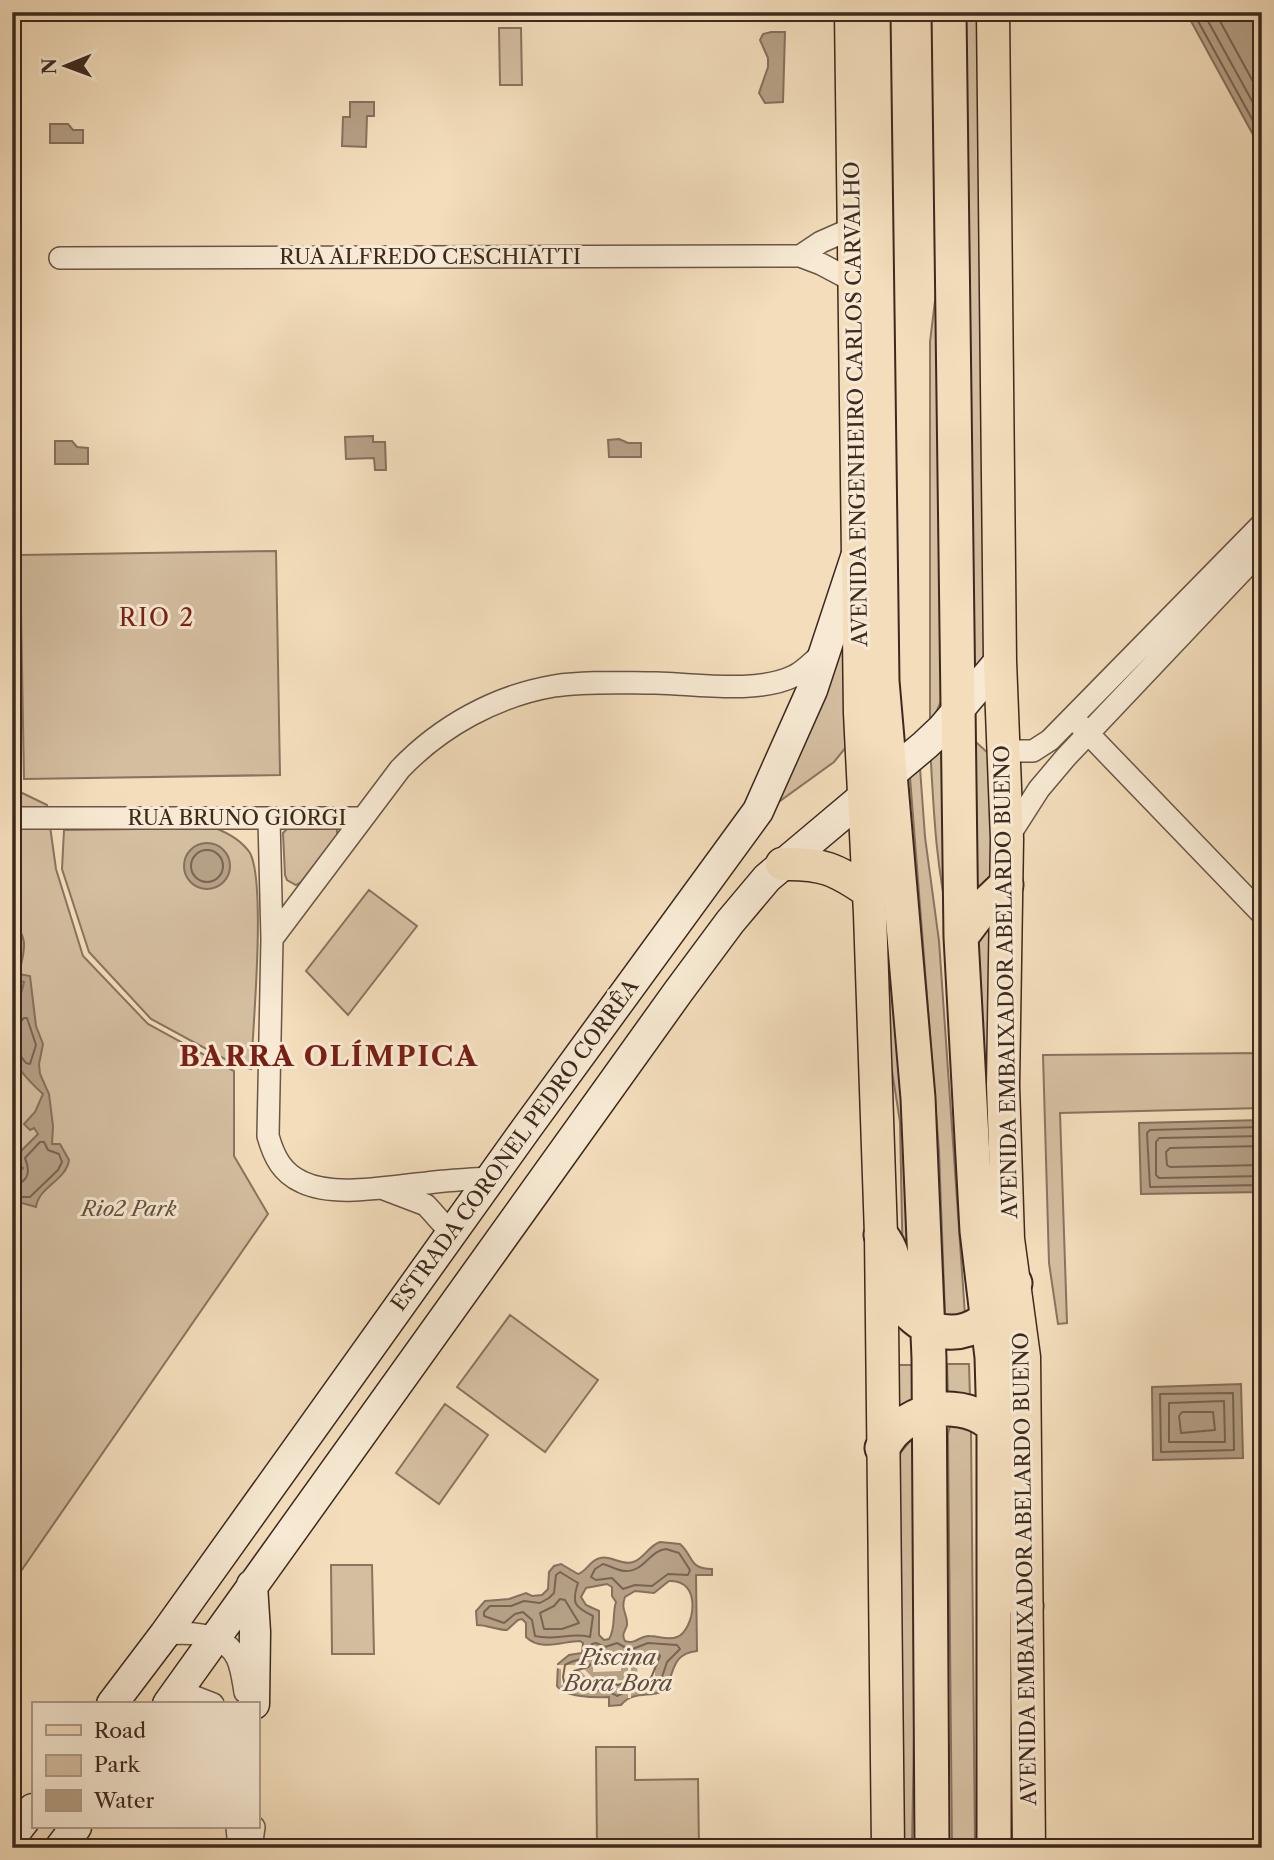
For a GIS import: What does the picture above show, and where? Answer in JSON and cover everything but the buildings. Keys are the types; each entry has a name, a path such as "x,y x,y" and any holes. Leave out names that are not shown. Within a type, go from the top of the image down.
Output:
{"highway":[{"name":"AVENIDA ENGENHEIRO CARLOS CARVALHO","path":"873,12 882,667 876,785"},
{"path":"949,12 956,713"},
{"name":"AVENIDA EMBAIXADOR ABELARDO BUENO","path":"956,713 961,937 977,1230 992,1357 994,1848"},
{"path":"876,785 918,1098 930,1411 932,1848"},
{"path":"961,937 985,905 1006,885"},
{"path":"881,1236 894,1257 896,1288 901,1302 911,1315 927,1326 950,1332 972,1329 987,1319 1015,1283"},
{"path":"882,1448 894,1431 930,1411 964,1410 994,1426 1006,1441 1012,1465 1013,1572 1026,1606"},
{"path":"918,1848 920,1789 931,1718"}],"main road":[{"name":"AVENIDA ENGENHEIRO CARLOS CARVALHO","path":"851,12 857,554 876,785"},
{"path":"993,12 1000,661"},
{"name":"ESTRADA CORONEL PEDRO CORRÊA","path":"114,1702 758,811 811,690 857,554"},
{"name":"ESTRADA CORONEL PEDRO CORRÊA","path":"172,1699 755,890 782,864 925,746 1000,661"},
{"name":"AVENIDA EMBAIXADOR ABELARDO BUENO","path":"1000,661 1007,839 1003,1085 1008,1239 1024,1357 1029,1848"},
{"path":"876,785 869,892 881,1236 888,1848"},
{"path":"782,864 806,863 823,866 869,892"},
{"path":"492,1178 558,1160"},
{"path":"252,1585 255,1632 254,1702"},
{"path":"12,1836 32,1810"},
{"path":"60,1848 75,1828"}],"street":[{"path":"800,256 821,242 853,228"},
{"name":"RUA ALFREDO CESCHIATTI","path":"60,258 800,256 853,281"},
{"path":"1004,751 1037,749 1049,740 1262,524"},
{"path":"1007,839 1039,789 1088,733 1262,550"},
{"name":"RUA BRUNO GIORGI","path":"12,818 361,818 415,754 486,706 554,687 586,684 763,685 797,674 824,652"},
{"path":"1071,716 1262,914"},
{"path":"270,818 272,939 268,1136 273,1155 290,1175 308,1185 326,1189 379,1188 492,1178"},
{"path":"272,939 361,818"},
{"path":"379,1188 426,1205 452,1234"},
{"path":"165,1634 198,1634 215,1639 229,1648 238,1660 247,1702"},
{"path":"172,1699 195,1697 208,1702"},
{"path":"237,1828 239,1848"},
{"path":"251,1848 254,1828"}],"green space":[{"path":"12,12 16,12 13,163 17,319 15,522 12,532"},
{"path":"956,12 983,12 988,644 980,667 973,674"},
{"path":"499,28 521,28 522,85 500,85"},
{"path":"938,276 943,697 930,726 930,342"},
{"path":"276,551 280,775 24,779 20,555"},
{"path":"844,614 847,746 834,762 762,814"},
{"path":"966,733 989,754 993,878 971,904"},
{"path":"945,743 950,926 939,866 931,763 931,757"},
{"path":"920,768 925,837 939,941 965,1315 962,1320 945,1315 939,1151 910,777 912,771"},
{"name":"Rio2 Park","path":"12,788 47,805 56,869 83,956 148,1024 234,1071 234,1156 268,1214 12,1584"},
{"path":"875,809 906,1112 910,1288 903,1274 900,1122 887,1039"},
{"path":"291,825 333,825 337,829 337,835 296,885 287,880 285,875 283,833"},
{"path":"215,828 243,845 250,853 255,869 258,924 251,1069 234,1064 151,1019 89,952 62,869 64,830"},
{"path":"369,890 417,926 348,1015 306,971"},
{"path":"990,919 998,1277 974,960 978,937"},
{"path":"1262,1053 1262,1108 1060,1113 1067,1323 1058,1324 1049,1263 1043,1055"},
{"path":"510,1315 598,1380 545,1452 457,1387"},
{"path":"947,1364 969,1364 970,1398 948,1396"},
{"path":"892,1365 913,1365 914,1402 898,1415"},
{"path":"445,1404 488,1435 439,1504 396,1473"},
{"path":"953,1424 970,1428 971,1432 975,1848 952,1848 948,1434"},
{"path":"914,1436 921,1586 912,1848 898,1848 897,1465 901,1452"},
{"path":"331,1565 372,1565 374,1654 332,1654"},
{"path":"596,1747 635,1747 635,1780 698,1779 699,1848 597,1848"}],"water":[{"path":"1186,12 1262,12 1262,151"},
{"path":"785,32 783,102 765,103 759,93 768,67 768,58 760,40 763,34"},
{"path":"350,102 374,102 374,116 367,116 366,147 342,146 343,117 350,117"},
{"path":"50,124 68,124 73,130 83,130 83,143 50,143"},
{"path":"373,436 373,442 385,442 386,470 375,470 374,458 346,459 345,437"},
{"path":"619,439 628,443 641,443 641,457 609,457 608,440"},
{"path":"55,441 72,441 77,447 88,448 88,464 55,464"},
{"path":"207,843 223,850 230,866 223,882 207,889 191,882 184,866 191,850"},
{"path":"12,921 24,940 19,974 30,976 36,1026 43,1044 39,1064 40,1074 49,1094 52,1144 60,1144 69,1160 63,1173 42,1194 36,1207 22,1203 12,1207 12,1181 23,1168 13,1159 38,1134 34,1128 30,1130 24,1124 35,1112 43,1094 21,1070 12,1054 12,1027 24,982 15,980 15,973 12,972 19,952 12,950"},
{"path":"1262,1120 1262,1192 1141,1194 1139,1123"},
{"path":"1241,1384 1243,1458 1153,1460 1152,1387"},
{"name":"Piscina Bora Bora","path":"660,1542 680,1544 695,1564 712,1569 712,1575 696,1575 697,1651 681,1657 662,1692 635,1696 621,1705 609,1706 609,1697 573,1695 557,1686 558,1664 569,1655 582,1653 583,1643 538,1644 526,1637 526,1623 522,1619 507,1630 477,1625 476,1611 485,1601 509,1599 526,1593 532,1596 542,1595 548,1589 549,1572 554,1566 561,1564 578,1574 600,1558 633,1562","holes":["669,1581 680,1583 687,1588 691,1596 691,1616 683,1633 674,1638 647,1636 632,1642 625,1641 625,1597 635,1591 654,1593","607,1584 612,1587 612,1596 616,1602 611,1635 604,1640 599,1635 599,1611 586,1605 581,1597 586,1588"]}],"pier":[{"path":"631,1653 631,1663 653,1663 655,1682 638,1683 637,1666 631,1666 631,1698 628,1698 628,1684 594,1684 578,1669 578,1684 561,1685 561,1669 556,1668 557,1665 580,1665 596,1681 628,1680 628,1656 621,1656 621,1671 593,1672 593,1656"}],"district":[{"name":"RIO 2","path":"157,618"},
{"name":"BARRA OLÍMPICA","path":"329,1056"}]}
